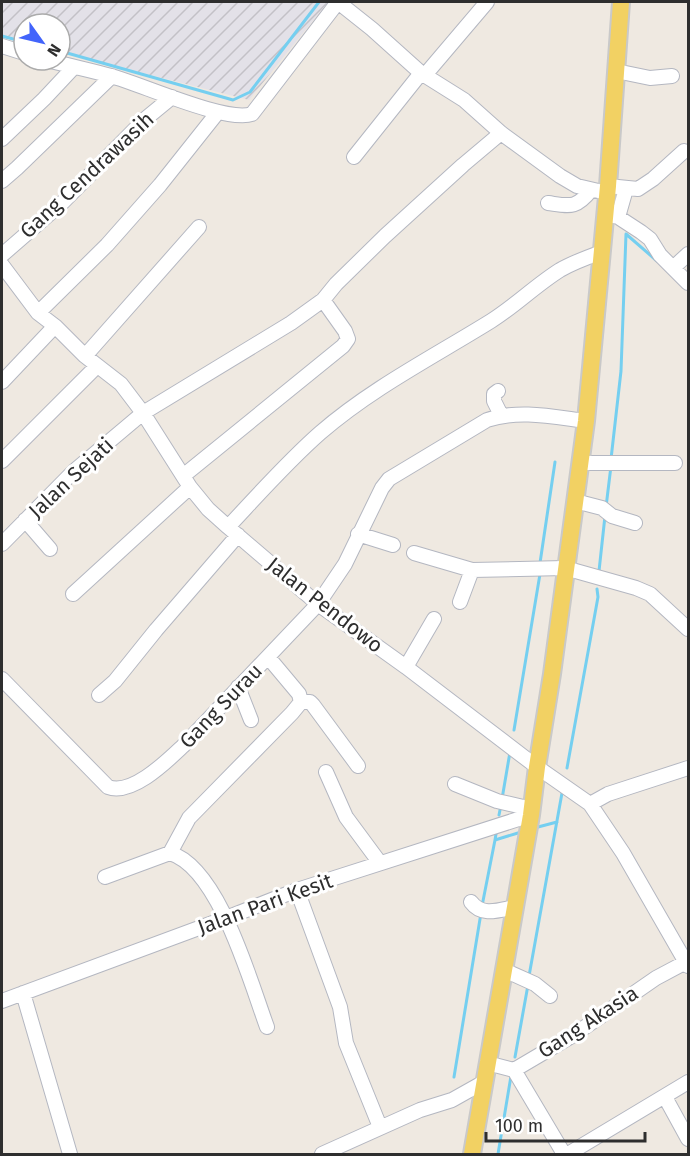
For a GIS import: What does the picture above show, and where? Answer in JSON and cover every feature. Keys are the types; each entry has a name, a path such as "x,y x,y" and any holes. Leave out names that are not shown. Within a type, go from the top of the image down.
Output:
{"main road":[{"path":"472,1155 531,812 586,421 602,252 611,216 602,190 616,71 621,2"}],"street":[{"path":"2,139 74,68 112,76 218,112 246,116 252,114 338,2 423,74 464,100 501,133 577,186 602,190 638,189 645,186 684,151"},
{"path":"354,157 487,2"},
{"path":"616,71 650,78 672,76"},
{"path":"2,181 112,76"},
{"name":"Gang Cendrawasih","path":"2,264 144,120 172,97"},
{"path":"38,313 122,228 160,185 218,112"},
{"path":"143,414 291,323 323,300 385,236 501,133"},
{"path":"626,189 611,216 650,239 660,255 688,283"},
{"path":"548,203 576,205 602,190"},
{"path":"85,356 199,227"},
{"path":"99,695 115,681 278,473 321,432 409,369 493,320 559,271 580,259 602,252"},
{"path":"673,268 688,254"},
{"name":"Jalan Pendowo","path":"2,264 38,313 55,326 85,356 121,384 208,509 318,604 590,804"},
{"path":"73,594 187,481 343,346 348,339 345,331 323,300"},
{"path":"2,382 55,326"},
{"path":"2,461 97,366"},
{"path":"498,391 494,394 494,401 501,415 527,415 586,421"},
{"name":"Jalan Sejati","path":"2,544 74,471 143,414"},
{"name":"Gang Surau","path":"2,679 108,788 123,788 139,782 168,761 318,604 345,564 358,534 389,479 487,420 501,415"},
{"path":"580,463 675,463"},
{"path":"575,501 635,523"},
{"path":"25,520 50,549"},
{"path":"358,534 393,545"},
{"path":"414,553 472,570 565,568 650,594 688,629"},
{"path":"460,602 472,570"},
{"path":"406,667 434,619"},
{"path":"268,657 299,694 301,702"},
{"path":"238,687 251,720"},
{"path":"301,702 310,702 313,705 358,766"},
{"path":"105,877 170,853 189,818 301,702"},
{"path":"688,768 608,794 590,804 623,853 688,963"},
{"path":"326,772 346,817 380,862"},
{"path":"455,784 531,812"},
{"name":"Jalan Pari Kesit","path":"2,1001 297,890 531,812"},
{"path":"170,853 181,858 208,885 226,918 267,1027"},
{"path":"297,890 340,1007 346,1042 380,1127"},
{"path":"480,908 515,907"},
{"name":"Gang Akasia","path":"487,1063 514,1070 575,1034 632,993 688,963"},
{"path":"504,970 529,982 550,996"},
{"path":"23,993 70,1155"},
{"path":"514,1070 566,1155 688,1082"},
{"path":"322,1155 420,1110 452,1100 484,1082"},
{"path":"665,1097 688,1138"}],"shaded area":[{"path":"2,2 328,2 249,100 72,55 72,12 12,12 12,40 2,37"}],"waterway":[{"path":"72,54 233,100 250,92 319,2"},
{"path":"2,36 12,39"},
{"path":"611,459 621,371 626,234 657,261"},
{"path":"540,563 555,462"},
{"path":"606,507 611,466"},
{"path":"599,571 605,516"},
{"path":"514,730 540,574"},
{"path":"567,768 598,597 597,589"},
{"path":"502,799 510,752"},
{"path":"529,976 562,793"},
{"path":"499,815 501,805"},
{"path":"538,827 557,822"},
{"path":"482,906 495,840 518,833"},
{"path":"495,840 496,834"},
{"path":"454,1077 481,913"},
{"path":"515,1057 528,985"},
{"path":"498,1154 511,1076"}]}
